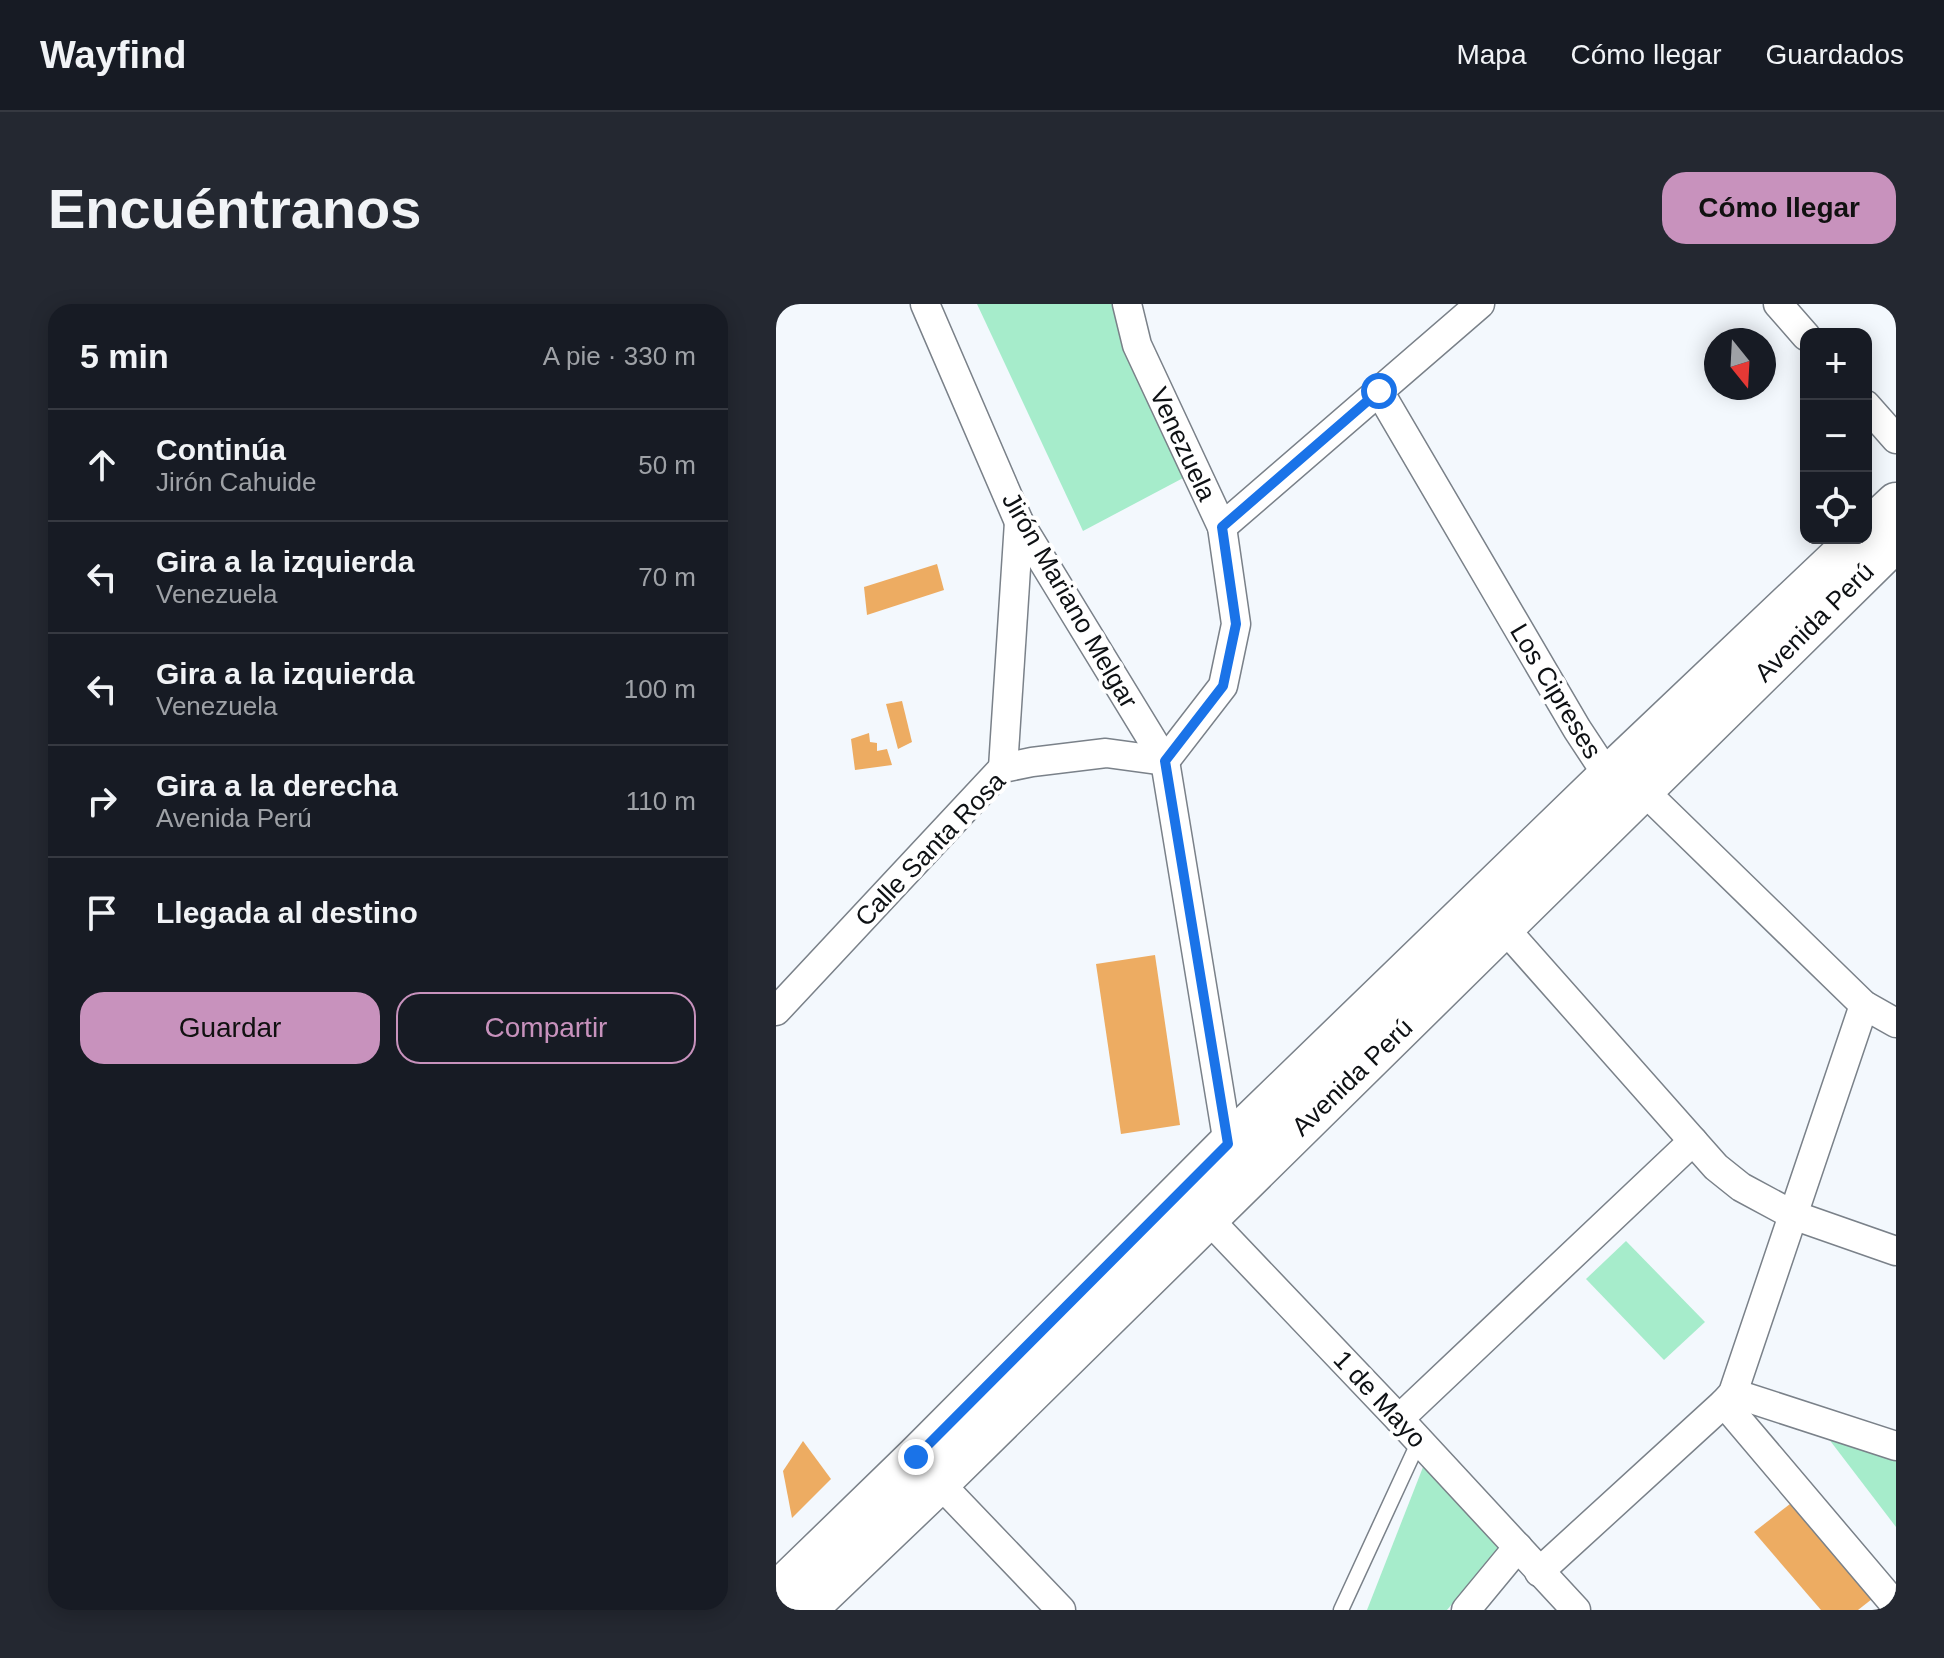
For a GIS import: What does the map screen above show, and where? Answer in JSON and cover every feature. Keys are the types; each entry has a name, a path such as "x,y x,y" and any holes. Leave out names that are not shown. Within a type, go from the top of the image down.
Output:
{"main road":[{"name":"Avenida Perú","path":"1872,525 1896,503"},
{"name":"Avenida Perú","path":"1626,783 1896,541"},
{"name":"Avenida Perú","path":"1194,1204 1250,1177 1492,914 1626,783 1853,544"},
{"name":"Avenida Perú","path":"806,1610 927,1470 1194,1204 1228,1144 1492,914"},
{"name":"Avenida Perú","path":"776,1593 927,1470"}],"street":[{"name":"Jirón Mariano Melgar","path":"925,304 1019,522 1165,761"},
{"name":"Venezuela","path":"1127,304 1137,345 1222,527 1236,624 1223,686 1165,761"},
{"path":"1222,527 1480,304"},
{"path":"1778,304 1800,329"},
{"name":"Los Cipreses","path":"1379,391 1569,716 1626,783 1864,1005 1896,1023"},
{"path":"1872,412 1896,439"},
{"path":"1003,768 1019,522"},
{"name":"Calle Santa Rosa","path":"776,1011 1003,768 1106,753 1165,761"},
{"path":"1165,761 1228,1144 1250,1177"},
{"path":"1492,914 1716,1167 1741,1187 1793,1215 1896,1251"},
{"path":"1539,1572 1729,1398 1864,1005"},
{"path":"1399,1419 1693,1141"},
{"name":"1 de Mayo","path":"1194,1204 1576,1610"},
{"path":"1729,1398 1896,1446"},
{"path":"1729,1398 1896,1606"},
{"path":"927,1470 1061,1610"},
{"path":"1466,1610 1518,1547"}],"lane":[{"path":"1341,1610 1419,1441"}],"green space":[{"path":"977,304 1116,304 1185,477 1083,531"},
{"path":"1626,1241 1705,1322 1664,1360 1586,1279"},
{"path":"1825,1434 1896,1456 1896,1527"},
{"path":"1425,1462 1503,1543 1447,1610 1367,1610"}],"building":[{"path":"937,564 944,590 867,615 864,587"},
{"path":"902,701 912,742 898,749 886,704"},
{"path":"869,733 870,742 877,743 877,751 887,749 892,765 855,770 851,739"},
{"path":"1155,955 1180,1125 1121,1134 1096,964"},
{"path":"803,1441 831,1479 792,1518 783,1471"},
{"path":"1790,1504 1872,1599 1858,1610 1821,1610 1754,1532"}],"route":[{"path":"916,1457 1228,1144 1165,761 1223,686 1236,624 1222,527 1379,391"}]}
